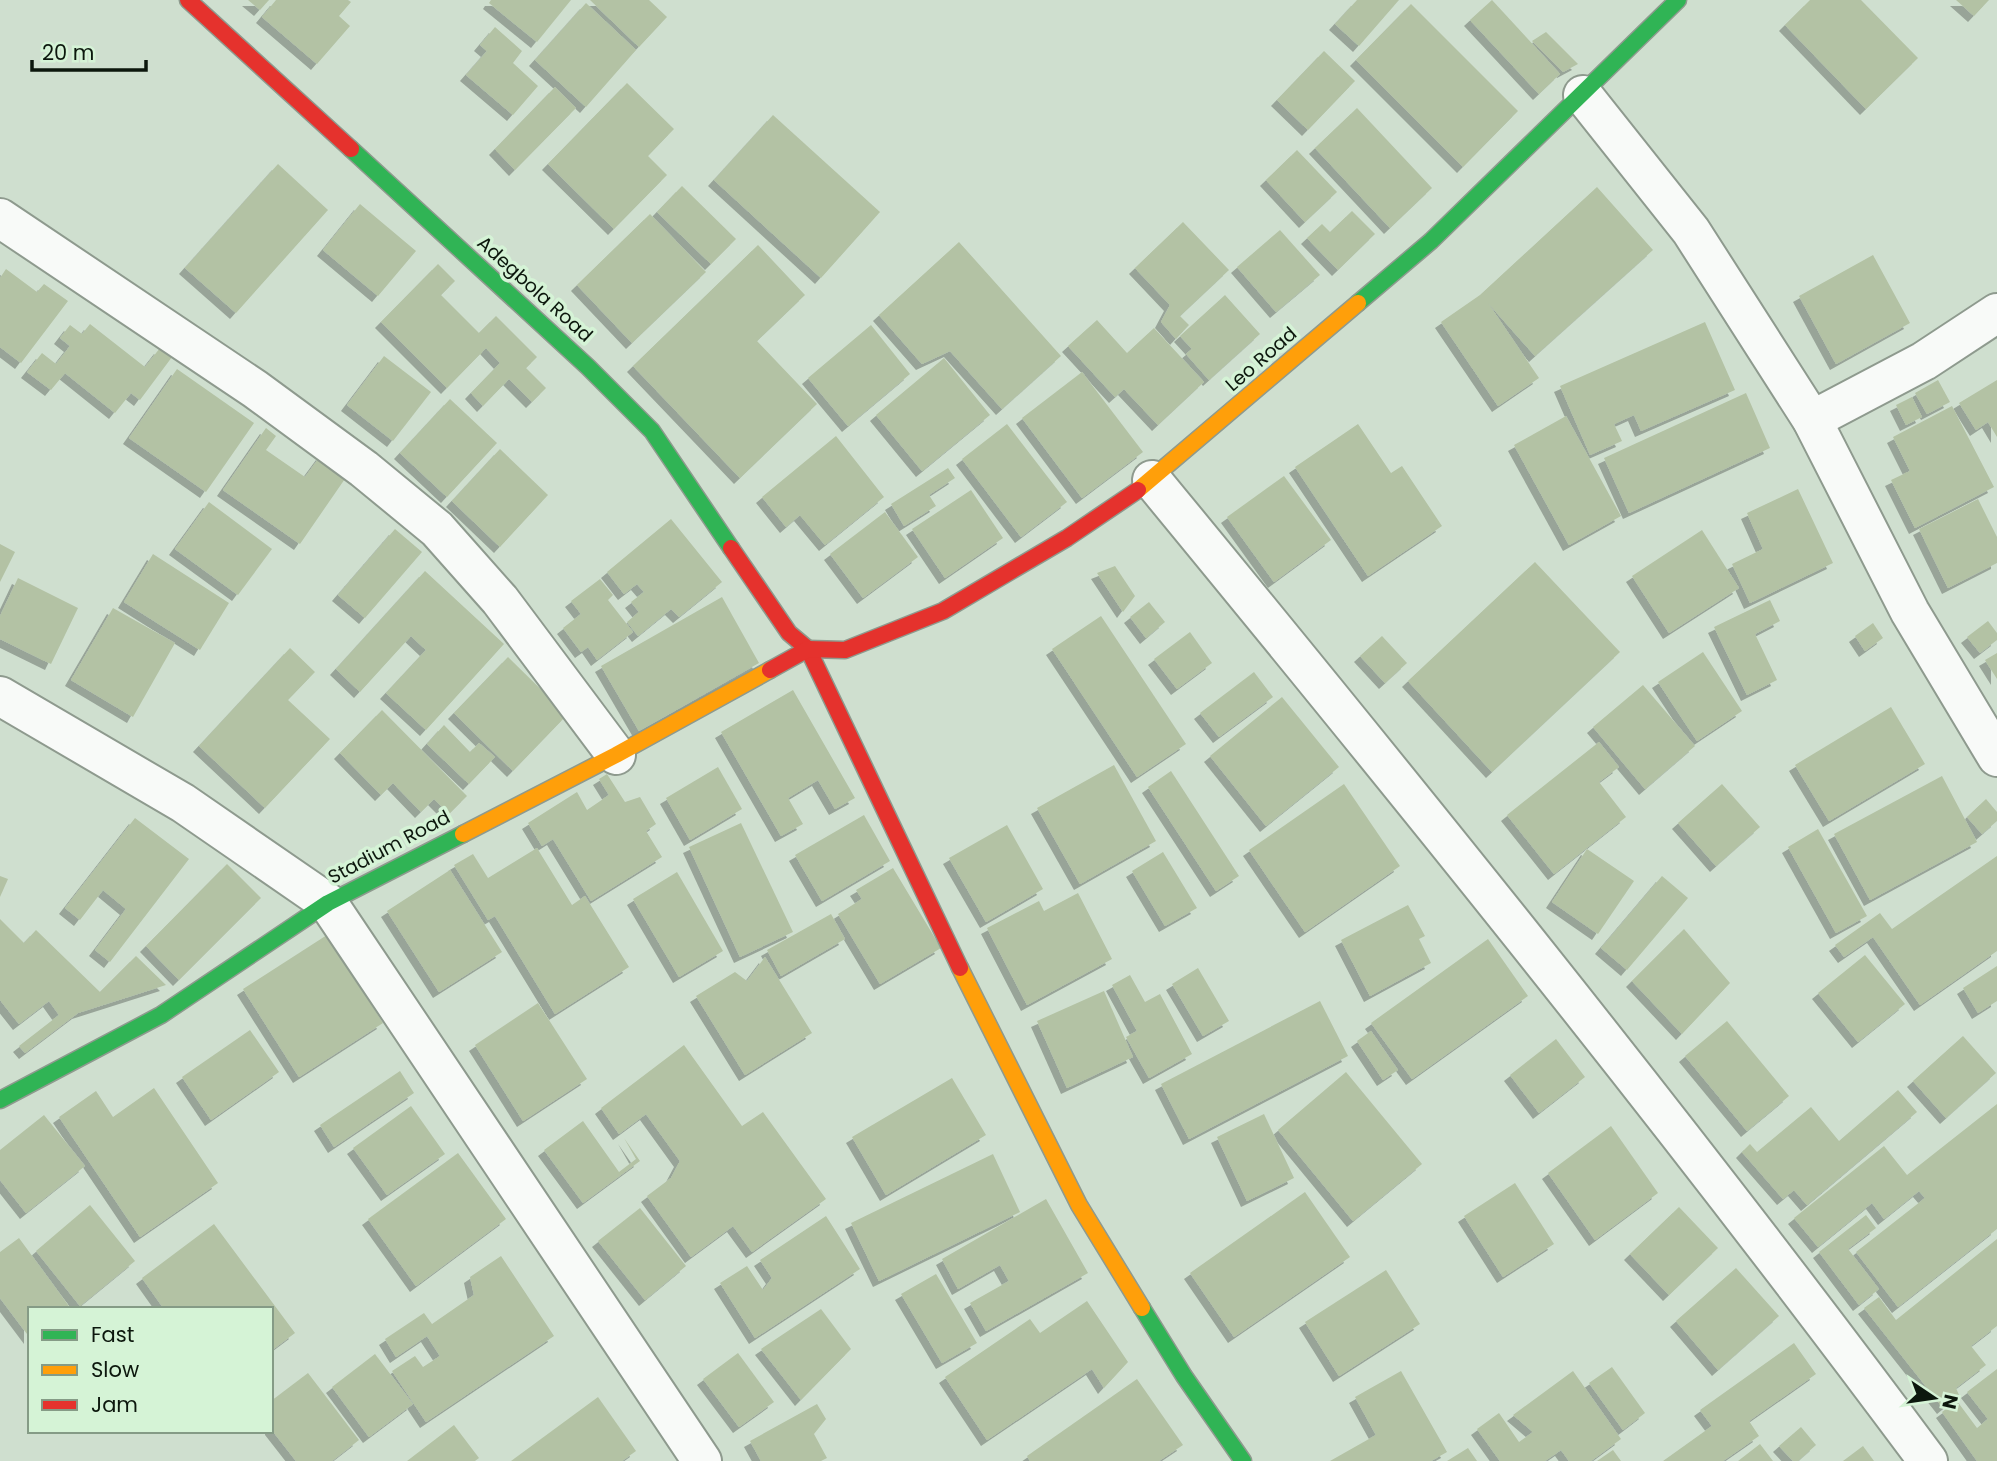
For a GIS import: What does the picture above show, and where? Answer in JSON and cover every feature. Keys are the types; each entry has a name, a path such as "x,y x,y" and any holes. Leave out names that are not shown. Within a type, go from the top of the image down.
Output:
{"street":[{"name":"Adegbola Road","path":"188,0 589,367 652,431 789,633 808,649 983,1017 1079,1205 1184,1376 1242,1461"},
{"name":"Leo Road","path":"808,649 845,650 943,611 1067,538 1152,480 1431,241 1678,0"},
{"path":"1583,95 1691,230 1812,420 1910,612 1997,757"},
{"path":"0,218 255,389 364,469 437,529 500,600 616,755"},
{"path":"1812,420 1924,361 1997,313"},
{"path":"1152,480 1601,1032 1815,1308 1928,1461"},
{"name":"Stadium Road","path":"0,1100 161,1016 328,903 616,755 808,649"},
{"path":"0,696 183,803 328,903 702,1461"}],"building":[{"path":"248,0 269,0 260,10"},
{"path":"276,0 348,0 351,2 339,16 350,26 317,64 262,17"},
{"path":"491,0 571,0 537,42 489,3"},
{"path":"590,0 649,0 667,17 639,47"},
{"path":"1357,0 1399,0 1359,46 1335,24"},
{"path":"1492,0 1560,74 1539,94 1470,20"},
{"path":"1810,0 1861,0 1918,58 1866,109 1785,25"},
{"path":"1956,0 1989,0 1974,16"},
{"path":"586,3 636,50 586,107 535,60"},
{"path":"1411,4 1518,111 1463,167 1356,60"},
{"path":"495,27 522,51 513,63 538,86 513,115 466,75 487,51 480,45"},
{"path":"1546,32 1578,64 1563,72 1532,41"},
{"path":"1324,51 1355,81 1308,130 1277,100"},
{"path":"627,83 674,129 648,156 667,175 614,229 548,164"},
{"path":"555,87 576,108 515,170 495,149"},
{"path":"1357,108 1432,188 1390,228 1315,148"},
{"path":"773,115 880,212 821,278 714,180"},
{"path":"1297,150 1337,192 1305,222 1266,180"},
{"path":"278,164 328,210 236,313 185,268"},
{"path":"682,186 736,239 711,264 657,212"},
{"path":"1597,187 1653,250 1535,356 1488,303 1539,378 1498,406 1441,322 1480,295"},
{"path":"360,204 416,251 378,296 323,250"},
{"path":"1352,211 1375,234 1338,270 1307,238 1322,224 1330,232"},
{"path":"650,214 706,272 632,343 577,285"},
{"path":"1183,222 1229,270 1180,316 1189,325 1176,339 1161,322 1170,305 1135,268"},
{"path":"1280,230 1320,275 1276,312 1237,267"},
{"path":"959,242 1061,356 1002,409 950,351 922,364 879,315"},
{"path":"758,245 805,295 757,341 817,404 740,478 633,366"},
{"path":"1873,255 1910,323 1836,364 1799,296"},
{"path":"438,264 455,281 441,295 479,333 496,316 537,357 526,368 546,388 532,402 509,379 483,406 471,393 500,363 486,348 447,388 381,322"},
{"path":"6,269 37,292 44,284 68,301 21,363 0,347 0,278"},
{"path":"1225,295 1260,334 1209,380 1186,354 1192,349 1180,336"},
{"path":"1097,320 1127,353 1154,328 1204,382 1158,425 1124,389 1115,397 1068,346"},
{"path":"1705,322 1735,390 1641,431 1634,415 1614,424 1622,441 1590,455 1560,386"},
{"path":"90,324 145,367 160,348 172,357 140,400 131,393 115,413 65,373 51,390 27,372 42,353 56,364 70,346 60,338 70,325 82,334"},
{"path":"871,325 910,374 848,426 808,378"},
{"path":"384,356 431,392 393,441 347,405"},
{"path":"944,358 990,415 922,471 876,415"},
{"path":"177,369 254,423 206,492 129,438"},
{"path":"1082,372 1143,452 1082,498 1022,418"},
{"path":"1938,380 1950,402 1927,414 1915,393"},
{"path":"1997,380 1997,437 1988,422 1976,430 1959,403"},
{"path":"1746,393 1770,448 1629,513 1604,458"},
{"path":"1912,397 1922,417 1906,425 1896,405"},
{"path":"450,399 497,443 447,497 400,453"},
{"path":"1952,406 1994,487 1915,528 1891,480 1910,471 1893,437"},
{"path":"1566,416 1621,516 1569,545 1514,445"},
{"path":"1007,424 1067,502 1021,537 962,459"},
{"path":"1358,424 1391,473 1402,466 1442,526 1368,576 1295,467"},
{"path":"266,428 276,436 266,450 305,477 322,454 349,473 300,544 223,490"},
{"path":"836,436 884,497 825,545 800,515 786,527 762,497"},
{"path":"500,449 548,495 500,547 452,501"},
{"path":"948,468 955,478 929,495 936,506 904,526 891,504"},
{"path":"1284,476 1331,540 1274,582 1227,517"},
{"path":"1798,489 1833,563 1750,603 1732,564 1763,549 1747,513"},
{"path":"971,490 1003,538 945,578 912,529"},
{"path":"1978,499 1997,537 1997,563 1948,588 1919,529"},
{"path":"209,502 272,549 238,595 175,549"},
{"path":"885,512 918,557 863,598 830,554"},
{"path":"671,519 722,582 679,617 671,609 638,636 627,622 639,612 631,602 644,592 637,584 624,594 607,572"},
{"path":"395,529 422,552 365,618 338,595"},
{"path":"1702,530 1739,588 1669,633 1632,576"},
{"path":"0,544 15,552 0,582"},
{"path":"153,554 229,603 200,650 124,602"},
{"path":"1535,562 1620,652 1492,772 1408,681"},
{"path":"1115,566 1135,596 1123,612 1097,573"},
{"path":"425,571 504,644 426,730 386,693 426,650 411,636 360,692 336,669"},
{"path":"18,578 78,608 51,664 0,639 0,616"},
{"path":"600,579 613,595 608,600 633,632 597,660 588,647 581,652 563,628 581,614 571,601"},
{"path":"722,597 759,663 639,731 601,666"},
{"path":"1770,600 1780,621 1755,634 1777,680 1747,695 1714,627"},
{"path":"1149,602 1165,622 1146,638 1130,617"},
{"path":"113,608 175,643 133,717 71,680"},
{"path":"1101,616 1186,744 1137,777 1052,649"},
{"path":"1988,621 1997,633 1997,640 1980,653 1967,637"},
{"path":"1873,623 1883,638 1865,651 1855,636"},
{"path":"1190,632 1212,663 1177,689 1154,659"},
{"path":"1382,636 1407,663 1385,683 1360,656"},
{"path":"290,648 315,672 288,700 330,739 265,808 199,746"},
{"path":"1703,652 1742,711 1697,741 1658,682"},
{"path":"1997,653 1997,679 1985,660"},
{"path":"508,657 567,715 513,771 454,713"},
{"path":"1254,672 1273,697 1219,737 1200,713"},
{"path":"1643,685 1695,746 1645,789 1593,727"},
{"path":"793,690 855,798 835,809 818,780 788,798 803,824 781,836 721,732"},
{"path":"1282,697 1339,767 1266,826 1210,756"},
{"path":"1891,707 1925,764 1829,821 1795,765"},
{"path":"382,710 467,796 449,814 434,799 421,812 393,783 381,795 340,753"},
{"path":"444,725 470,752 479,743 495,757 469,784 427,744"},
{"path":"1599,742 1619,767 1599,782 1626,817 1554,874 1507,815"},
{"path":"1114,765 1156,841 1080,884 1037,808"},
{"path":"718,767 742,809 690,840 666,798"},
{"path":"1171,771 1239,876 1216,891 1148,787"},
{"path":"607,774 625,802 640,797 656,824 646,831 662,857 591,901 553,839 542,846 528,823 577,792 587,810 609,795 599,779"},
{"path":"1942,776 1977,842 1870,900 1834,834"},
{"path":"1344,784 1400,866 1305,932 1249,850"},
{"path":"1722,784 1760,827 1716,866 1678,823"},
{"path":"1986,799 1997,812 1997,821 1982,834 1967,817"},
{"path":"864,815 890,861 822,901 795,855"},
{"path":"135,818 189,859 110,962 95,950 126,909 103,890 80,920 65,908"},
{"path":"741,823 793,932 740,957 689,847"},
{"path":"1007,825 1043,889 986,922 949,858"},
{"path":"1818,829 1867,916 1836,933 1788,847"},
{"path":"537,848 572,905 585,896 629,967 555,1014 495,916 488,920 454,865 473,854 488,878"},
{"path":"1587,849 1634,881 1598,934 1552,902"},
{"path":"1163,852 1197,908 1165,926 1132,871"},
{"path":"1997,856 1997,951 1920,1005 1873,937 1844,957 1835,945 1880,913 1892,929"},
{"path":"227,864 261,898 179,980 146,946"},
{"path":"893,868 941,948 880,984 838,914 862,899 856,890"},
{"path":"450,870 502,952 439,992 387,911"},
{"path":"677,872 723,951 679,977 633,899"},
{"path":"0,876 8,879 0,897"},
{"path":"1662,876 1688,898 1627,970 1601,948"},
{"path":"1078,893 1112,959 1027,1005 987,928 1039,901 1044,911"},
{"path":"1408,905 1425,936 1419,939 1431,963 1370,996 1341,940"},
{"path":"831,914 845,939 781,976 767,950"},
{"path":"0,919 24,943 36,930 100,992 136,956 166,985 78,1013 25,1053 19,1046 59,1015 49,1001 19,1024 0,1000"},
{"path":"1684,929 1730,983 1682,1034 1632,981"},
{"path":"327,935 383,1023 299,1077 243,989"},
{"path":"1488,939 1528,996 1412,1079 1371,1023"},
{"path":"1865,955 1905,1004 1858,1042 1818,993"},
{"path":"765,957 812,1033 745,1075 696,996 735,972 747,981"},
{"path":"1997,966 1997,1001 1978,1013 1963,988"},
{"path":"1198,968 1229,1021 1203,1036 1172,984"},
{"path":"1130,975 1145,1002 1160,994 1192,1054 1149,1078 1126,1037 1137,1031 1112,985"},
{"path":"1104,991 1133,1057 1067,1088 1037,1021"},
{"path":"1320,1001 1348,1056 1189,1139 1161,1084"},
{"path":"538,1003 587,1079 523,1121 475,1045"},
{"path":"1727,1021 1789,1096 1747,1131 1685,1056"},
{"path":"250,1030 279,1072 211,1120 182,1077"},
{"path":"1371,1031 1398,1070 1383,1080 1357,1041"},
{"path":"1963,1036 1996,1073 1946,1118 1913,1081"},
{"path":"1556,1039 1585,1077 1539,1113 1510,1075"},
{"path":"684,1045 742,1126 763,1112 826,1199 752,1252 733,1226 691,1257 647,1196 671,1178 680,1161 646,1114 619,1134 601,1108"},
{"path":"400,1071 414,1093 334,1147 320,1125"},
{"path":"1346,1072 1422,1164 1353,1221 1278,1130"},
{"path":"952,1078 986,1135 886,1195 852,1137"},
{"path":"154,1088 218,1183 140,1237 59,1117 96,1091 113,1117"},
{"path":"1898,1090 1917,1112 1807,1205 1794,1190 1783,1199 1742,1152 1750,1144 1757,1152 1811,1107 1839,1141"},
{"path":"1997,1104 1997,1229 1898,1307 1856,1252 1925,1198 1919,1191 1884,1219 1872,1203 1818,1247 1794,1218 1884,1146 1907,1175"},
{"path":"411,1106 445,1154 387,1195 353,1148"},
{"path":"1264,1114 1294,1178 1247,1201 1217,1137"},
{"path":"44,1115 85,1166 26,1213 0,1180 0,1150"},
{"path":"583,1121 619,1172 636,1159 624,1138 640,1161 583,1203 544,1150"},
{"path":"1611,1126 1658,1193 1595,1240 1548,1173"},
{"path":"458,1153 506,1219 416,1286 368,1219"},
{"path":"993,1154 1020,1212 879,1281 851,1223"},
{"path":"1515,1183 1554,1244 1503,1277 1464,1216"},
{"path":"1305,1192 1350,1257 1234,1337 1190,1273"},
{"path":"1046,1199 1088,1273 986,1331 970,1303 1009,1281 1000,1265 958,1289 942,1259"},
{"path":"90,1205 135,1261 80,1306 36,1251"},
{"path":"1679,1207 1718,1248 1669,1295 1630,1254"},
{"path":"640,1208 686,1266 645,1300 598,1241"},
{"path":"1866,1215 1876,1228 1848,1249 1879,1289 1859,1305 1819,1252"},
{"path":"826,1216 860,1269 755,1338 720,1283 747,1266 763,1290 772,1278 760,1260"},
{"path":"214,1224 295,1333 273,1350 273,1307 163,1307 142,1278"},
{"path":"19,1238 70,1307 28,1307 28,1335 0,1298 0,1252"},
{"path":"1997,1239 1997,1326 1971,1346 1986,1365 1956,1388 1959,1395 1943,1408 1864,1308 1879,1297 1896,1320"},
{"path":"501,1256 554,1336 426,1422 392,1371 415,1356 423,1367 440,1356 427,1336 396,1357 385,1339 424,1313 432,1324 474,1295 470,1277"},
{"path":"1736,1268 1779,1316 1718,1370 1676,1321"},
{"path":"1386,1270 1420,1324 1339,1376 1305,1322"},
{"path":"936,1274 977,1343 942,1363 901,1294"},
{"path":"1087,1301 1128,1362 1104,1388 1092,1369 987,1440 945,1377 1030,1319 1040,1333"},
{"path":"821,1309 851,1349 801,1400 761,1349"},
{"path":"1794,1343 1816,1374 1749,1421 1759,1436 1723,1461 1663,1461 1712,1426 1700,1410"},
{"path":"738,1353 774,1402 739,1427 703,1379"},
{"path":"375,1354 413,1404 369,1437 332,1387"},
{"path":"1612,1367 1645,1413 1623,1430 1589,1383"},
{"path":"1997,1369 1997,1461 1977,1461 1942,1412 1957,1401 1977,1428 1988,1419 1967,1392"},
{"path":"1401,1371 1447,1452 1431,1461 1330,1461 1376,1435 1355,1397"},
{"path":"1573,1371 1621,1439 1591,1461 1569,1461 1561,1450 1545,1461 1500,1461 1477,1429 1499,1413 1519,1442 1533,1432 1513,1415"},
{"path":"308,1373 359,1440 332,1461 296,1461 273,1432 273,1399"},
{"path":"1137,1379 1183,1445 1159,1461 1030,1461 1027,1456"},
{"path":"598,1397 636,1451 622,1461 511,1461"},
{"path":"817,1404 826,1419 814,1434 827,1458 821,1461 761,1461 750,1441"},
{"path":"454,1425 479,1458 475,1461 407,1461"},
{"path":"1801,1427 1816,1445 1798,1461 1793,1461 1779,1446"},
{"path":"1760,1444 1773,1461 1738,1461"},
{"path":"1863,1446 1874,1461 1843,1461"},
{"path":"1468,1448 1477,1461 1447,1461"},
{"path":"1613,1450 1621,1461 1597,1461"}],"traffic: fast":[{"path":"1358,303 1431,241 1678,0"},
{"path":"351,149 588,367 652,431 731,548"},
{"path":"0,1100 161,1015 328,903 463,834"},
{"path":"1142,1308 1184,1376 1243,1461"}],"traffic: slow":[{"path":"1138,490 1358,303"},
{"path":"463,834 616,755 770,670"},
{"path":"960,968 1079,1205 1142,1308"}],"traffic: jam":[{"path":"188,0 351,149"},
{"path":"770,670 808,649 845,650 943,611 1067,538 1138,490"},
{"path":"731,548 789,633 808,649 960,968"}]}
